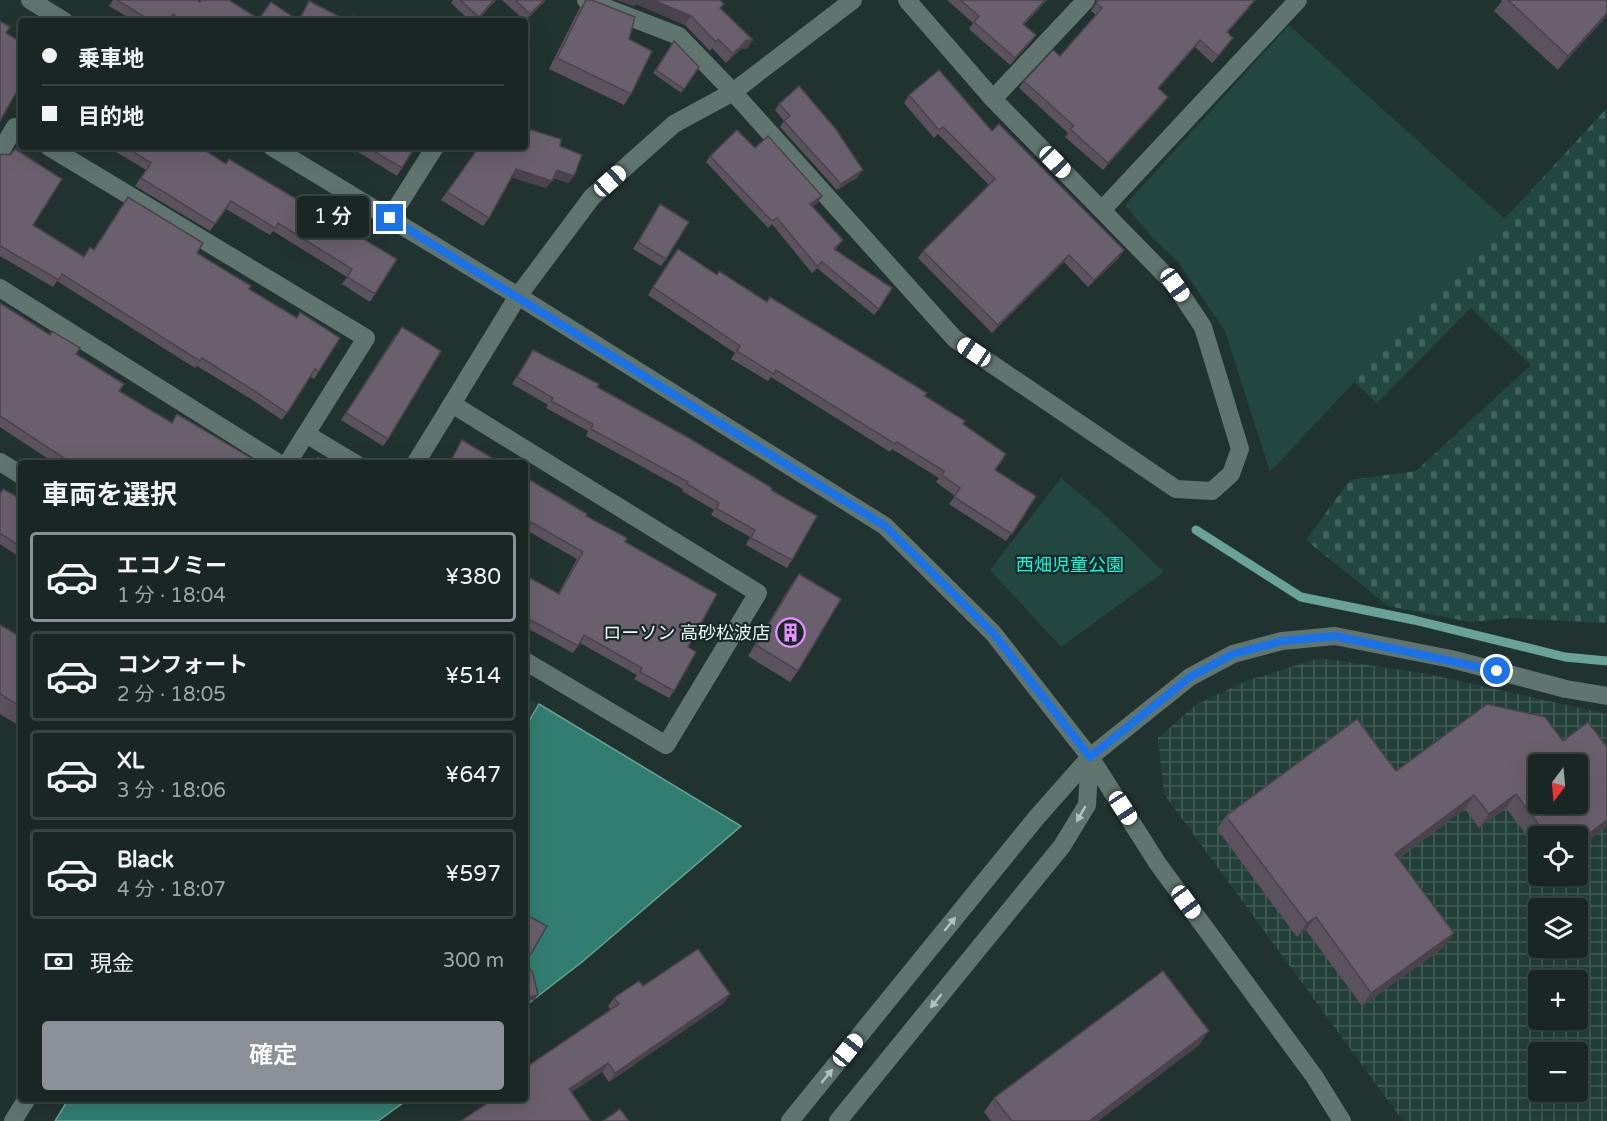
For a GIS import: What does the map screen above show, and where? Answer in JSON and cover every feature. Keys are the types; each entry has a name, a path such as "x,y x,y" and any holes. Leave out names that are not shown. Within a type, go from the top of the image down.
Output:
{"street":[{"path":"30,0 59,18"},
{"path":"586,0 679,36 733,92 955,339 1176,489 1212,491 1231,474 1240,448 1203,327 1175,285 993,99 907,0"},
{"path":"417,460 518,296 592,197 674,124 733,92 853,0"},
{"path":"993,99 1086,0"},
{"path":"1102,210 1298,0"},
{"path":"0,152 15,127 18,128"},
{"path":"54,150 366,338 290,460"},
{"path":"277,150 518,296 885,526 993,633 1090,757 1158,864 1314,1076 1342,1121"},
{"path":"390,218 433,150"},
{"path":"0,288 274,460"},
{"path":"452,404 758,593 666,745 528,663"},
{"path":"306,434 349,460"},
{"path":"0,462 18,473"},
{"path":"790,1121 1037,817 1090,757 1190,677 1233,654 1282,641 1335,636 1451,659 1607,696"},
{"path":"838,1121 1062,846 1087,805 1090,757"},
{"path":"13,1121 25,1102"}],"shaded area":[{"path":"1320,658 1428,674 1607,714 1607,1121 1403,1121 1164,794 1158,738 1197,704 1246,681"},
{"path":"528,698 539,704 528,723"},
{"path":"539,704 741,826 582,962 528,1004 528,723"},
{"path":"67,1102 404,1102 378,1121 55,1121"}],"green space":[{"path":"1289,25 1506,220 1270,472 1225,331 1178,262 1151,236 1125,205"},
{"path":"1607,108 1607,623 1512,618 1470,622 1388,606 1306,540 1350,480 1416,471 1531,365 1471,308 1377,403 1354,382"},
{"name":"西畑児童公園","path":"1061,478 1105,515 1164,572 1061,647 990,570"}],"building":[{"path":"117,0 197,0 200,2 201,0 229,0 257,18 179,18 173,14 171,18 146,18"},
{"path":"460,0 494,0 479,17"},
{"path":"515,0 544,0 530,14"},
{"path":"586,0 592,0 635,17 629,39 652,51 631,94 557,58"},
{"path":"653,0 720,0 724,4 720,8 753,40 747,40 733,54 718,39 716,42 691,16"},
{"path":"960,0 1045,0 1023,24 1036,35 1015,58 974,22 979,16"},
{"path":"1099,0 1255,0 1227,32 1233,38 1218,56 1200,40 1158,88 1168,97 1108,163 1070,129 1074,126 1024,81 1053,50 1060,56 1102,8 1096,3"},
{"path":"1508,0 1607,0 1607,13 1568,56"},
{"path":"309,1 342,18 300,18"},
{"path":"271,2 295,18 260,18"},
{"path":"0,21 10,27 6,33 18,40 18,89 0,121"},
{"path":"674,41 699,67 684,89 656,70"},
{"path":"939,70 992,131 999,124 1124,250 1094,280 1069,255 998,325 923,251 995,179 943,127 939,130 909,95"},
{"path":"799,86 835,128 863,170 841,184 784,121 790,116 779,104"},
{"path":"528,129 561,139 560,146 582,155 574,176 557,170 552,181 516,169 489,218 447,192 477,150 528,150"},
{"path":"737,130 755,148 768,136 822,196 810,204 843,240 834,249 892,288 879,309 822,262 817,266 777,218 772,221 710,156"},
{"path":"15,149 62,179 33,225 84,257 90,247 94,250 128,197 203,243 197,253 251,286 249,289 297,318 300,312 340,338 319,371 315,369 287,413 202,358 200,361 62,274 59,280 0,246 0,154 10,155"},
{"path":"131,150 205,150 226,164 229,159 397,259 375,294 347,277 352,269 278,223 275,228 231,201 215,224 141,178 151,163"},
{"path":"372,150 413,150 402,168"},
{"path":"660,204 689,222 666,259 638,242"},
{"path":"678,249 717,275 719,271 767,302 770,297 927,393 925,396 965,421 963,424 1006,454 995,470 1036,496 1012,534 954,497 960,488 942,475 944,471 897,442 895,444 776,370 774,374 737,351 740,346 653,287"},
{"path":"0,303 50,335 52,331 80,348 76,354 124,384 119,391 172,423 177,414 255,460 67,460 0,416"},
{"path":"402,327 441,351 388,439 346,413"},
{"path":"533,350 599,384 597,387 689,438 817,516 792,560 751,538 755,530 716,508 719,503 687,484 688,482 591,429 593,424 551,401 553,398 517,377"},
{"path":"462,440 495,460 451,460"},
{"path":"528,479 587,514 586,516 627,538 625,542 717,594 688,647 696,652 674,691 640,672 642,668 584,635 578,646 528,619 528,577 559,594 583,552 531,522 528,528"},
{"path":"3,489 18,497 18,545 0,533 0,494"},
{"name":"ローソン 高砂松波店","path":"799,574 841,599 798,671 756,645"},
{"path":"0,625 18,635 18,705 0,694"},
{"path":"1487,704 1545,717 1563,741 1588,722 1607,747 1607,820 1588,834 1588,826 1540,826 1531,814 1588,814 1588,754 1528,754 1528,810 1516,794 1489,814 1474,795 1395,854 1454,933 1371,993 1316,917 1307,923 1226,816 1357,719 1396,771"},
{"path":"528,916 547,926 528,959"},
{"path":"698,949 730,994 615,1073 608,1063 569,1089 591,1121 461,1121 489,1102 528,1102 528,1066 619,1004 614,998 639,981 643,986"},
{"path":"528,965 533,974 538,995 528,997"},
{"path":"1163,971 1209,1031 1089,1121 1012,1121 994,1098"},
{"path":"620,1109 629,1121 603,1121"}],"waterway":[{"path":"1196,530 1301,597 1414,620 1565,657 1607,661"}],"place":[{"name":"ローソン 高砂松波店","path":"791,633"}],"route":[{"path":"390,218 885,526 993,633 1090,757 1190,677 1233,654 1282,641 1335,636 1451,659 1497,671"}]}
